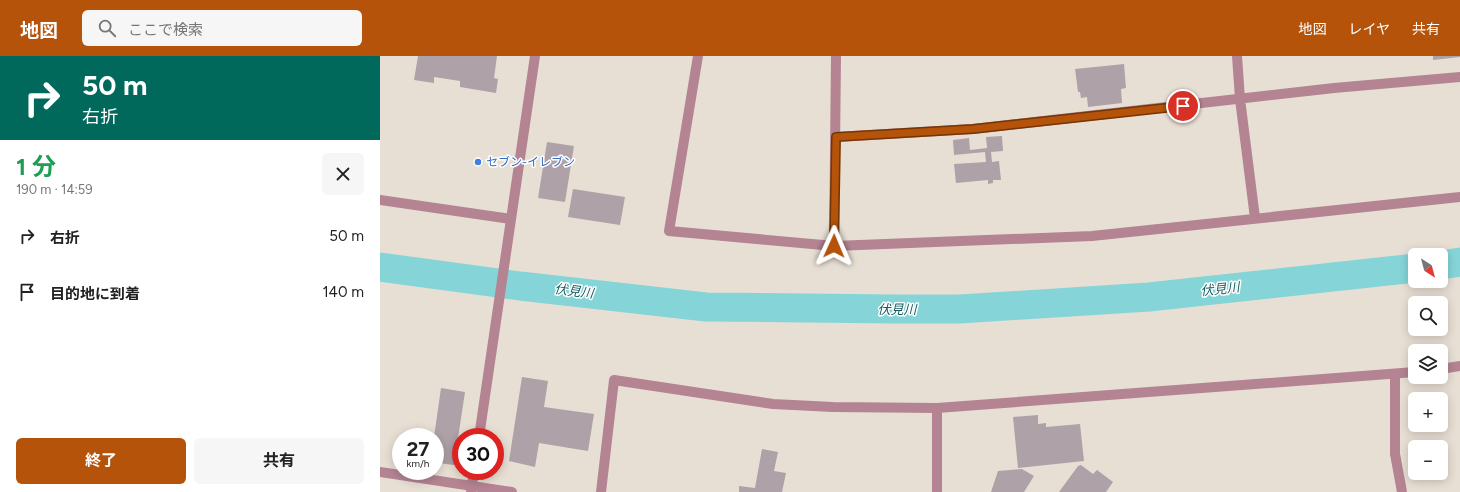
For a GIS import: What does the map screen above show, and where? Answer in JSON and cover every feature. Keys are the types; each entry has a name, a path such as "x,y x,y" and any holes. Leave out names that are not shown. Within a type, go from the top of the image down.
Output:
{"street":[{"path":"480,428 535,56"},
{"path":"698,56 669,231 834,246 1092,236 1460,196"},
{"path":"834,246 836,56"},
{"path":"1237,56 1240,99 1255,218"},
{"path":"836,137 973,129 1334,88 1460,78"},
{"path":"380,200 511,219"},
{"path":"1448,368 1460,366"},
{"path":"600,492 614,380 773,404 833,407 937,408 1408,373"},
{"path":"1396,374 1395,454 1402,492"},
{"path":"937,408 937,492"},
{"path":"380,472 472,489 512,492"}],"building":[{"path":"418,56 497,56 494,78 498,79 496,93 460,87 460,81 434,77 434,83 414,80"},
{"path":"1433,56 1460,56 1460,57 1433,60"},
{"path":"1124,64 1126,88 1121,89 1122,103 1088,107 1087,97 1081,98 1080,92 1078,92 1075,69"},
{"path":"1002,136 1003,151 991,152 992,162 999,161 1001,180 993,180 993,183 988,184 988,180 956,183 954,164 986,162 985,152 954,155 953,140 969,138 970,150 987,148 986,137"},
{"path":"547,142 574,146 565,202 538,198"},
{"path":"573,189 625,197 620,225 568,217"},
{"path":"522,377 548,381 544,407 594,414 588,451 539,443 535,467 509,461"},
{"path":"441,388 465,392 460,428 452,428 452,465 444,464 444,428 435,428"},
{"path":"1038,415 1038,424 1046,423 1046,427 1080,424 1084,461 1018,468 1013,417"},
{"path":"762,449 778,452 774,471 786,473 782,492 739,492 739,486 755,488"},
{"path":"1081,465 1093,474 1097,470 1113,482 1106,492 1059,492 1078,466"},
{"path":"1022,469 1034,476 1024,492 991,492 998,471"}],"waterway":[{"name":"伏見川","path":"1448,264 1460,262"},
{"name":"伏見川","path":"380,267 520,286 706,307 893,309 960,309 1149,297 1408,269"}],"place":[{"name":"セブン-イレブン","path":"478,162"}],"route":[{"path":"834,246 836,137 973,129 1183,106"}]}
